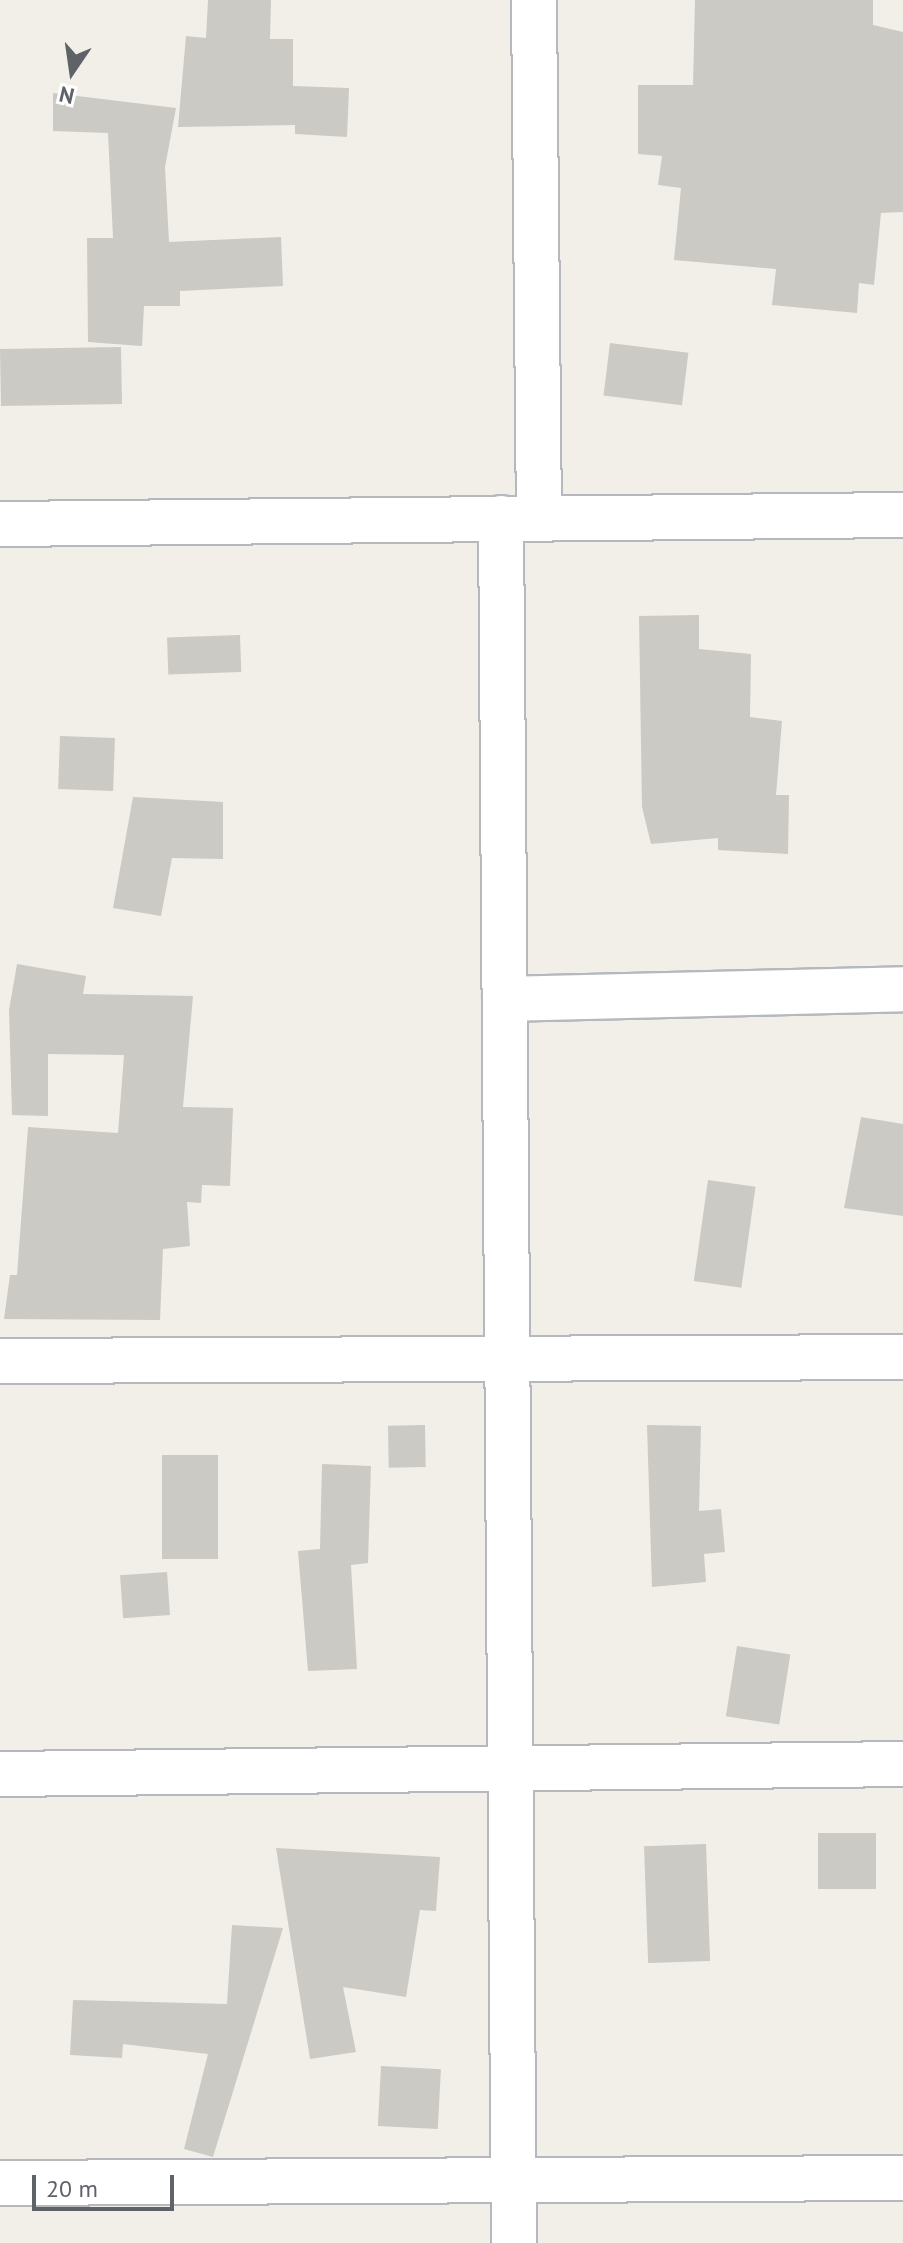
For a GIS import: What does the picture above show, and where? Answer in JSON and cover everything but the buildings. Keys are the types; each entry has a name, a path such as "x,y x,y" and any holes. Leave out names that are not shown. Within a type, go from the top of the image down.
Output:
{"street":[{"path":"514,2243 505,999 534,0"},
{"path":"0,524 903,515"},
{"path":"505,999 903,989"},
{"path":"0,1361 903,1357"},
{"path":"0,1774 903,1764"},
{"path":"0,2183 514,2176 903,2178"}]}
